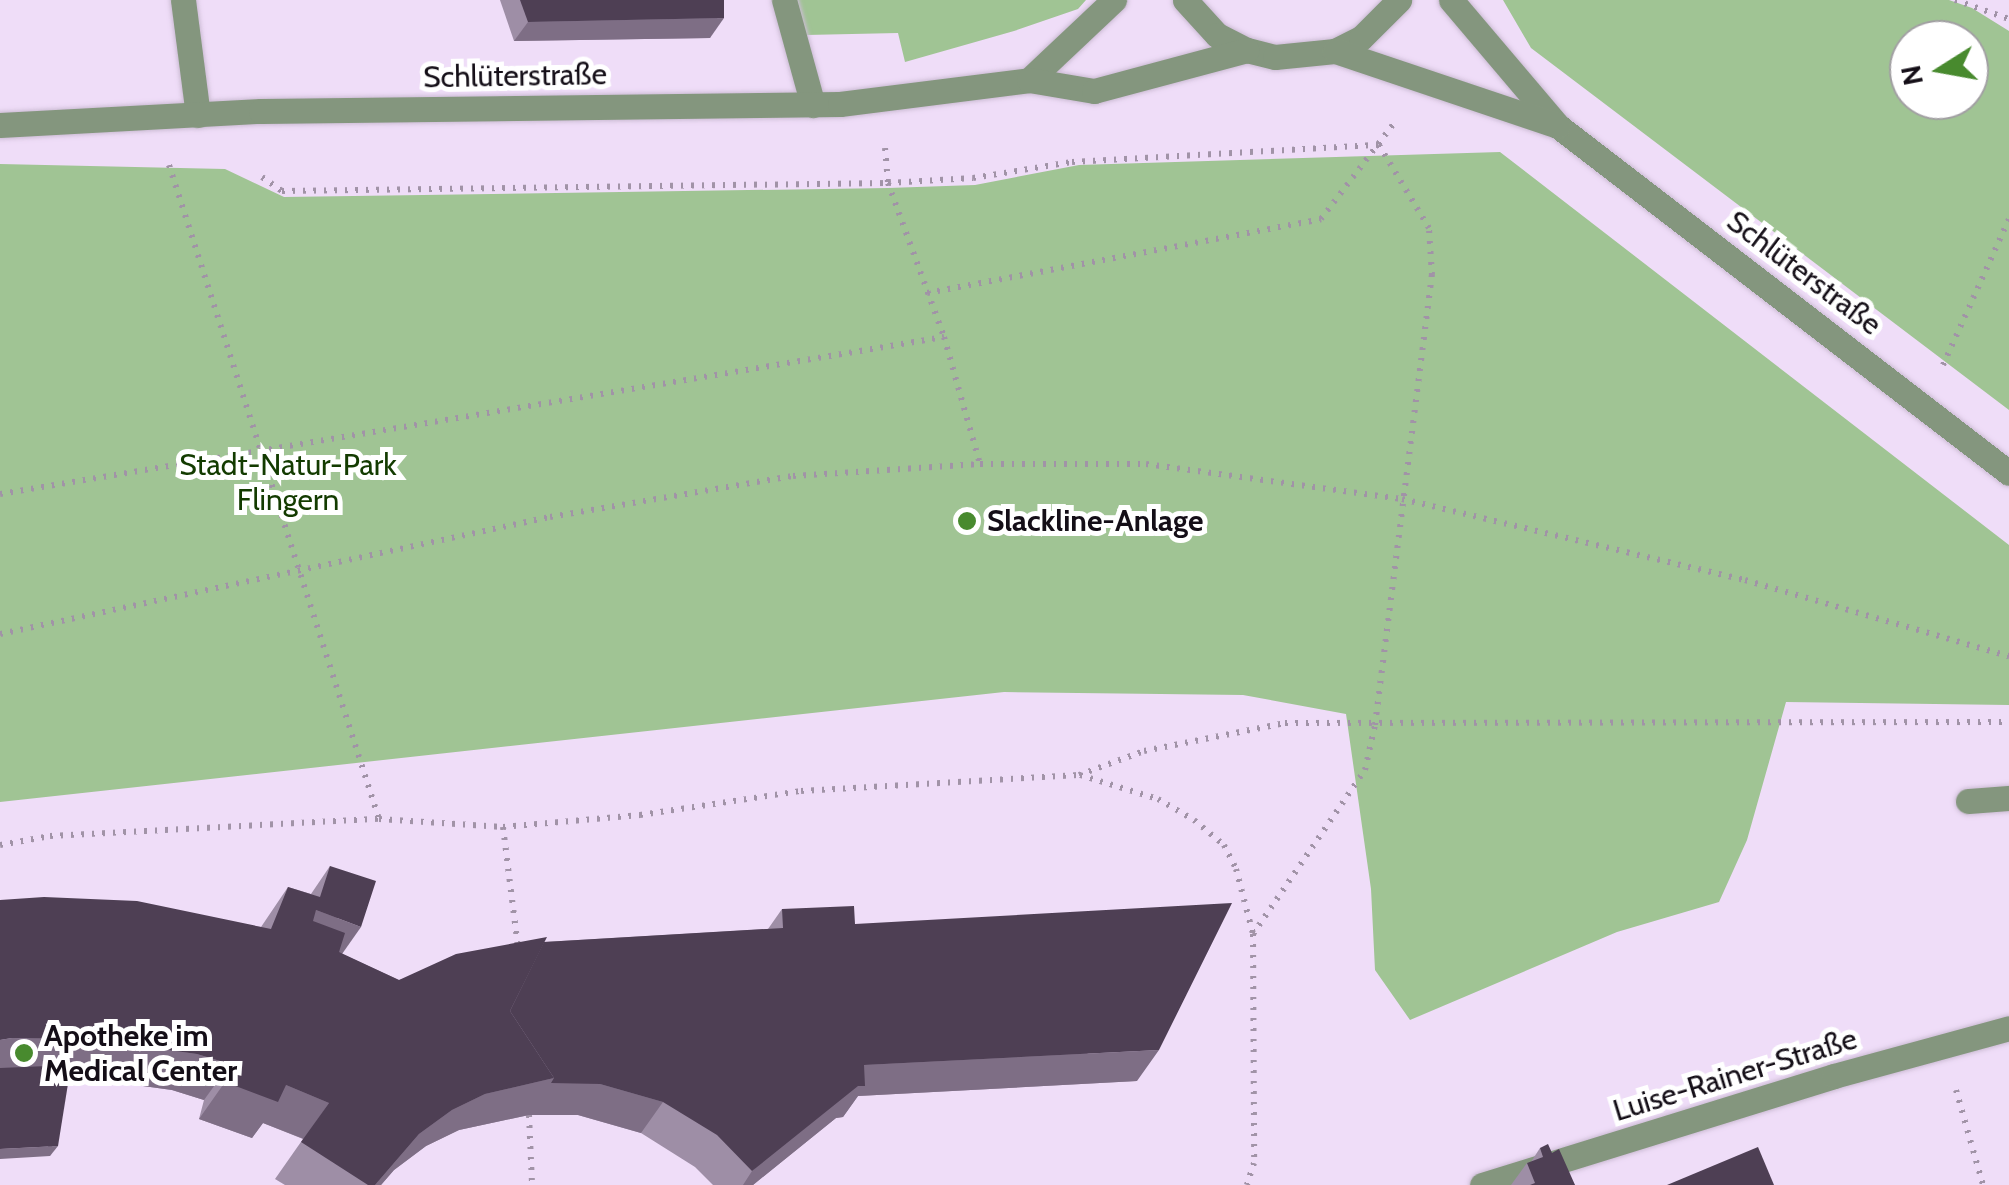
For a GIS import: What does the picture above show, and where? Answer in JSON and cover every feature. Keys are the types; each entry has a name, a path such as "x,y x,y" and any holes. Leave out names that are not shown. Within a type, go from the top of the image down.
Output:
{"street":[{"path":"183,0 198,114"},
{"path":"784,0 813,105"},
{"path":"1029,80 1114,0"},
{"path":"1185,0 1218,35 1247,50 1276,58 1335,51 1362,38 1400,0"},
{"name":"Schlüterstraße","path":"1451,0 1558,126 2009,473"},
{"name":"Schlüterstraße","path":"0,125 198,114 882,102 1029,80 1094,90 1247,50"},
{"name":"Schlüterstraße","path":"1335,51 1558,126"},
{"path":"1968,801 2009,798"},
{"name":"Luise-Rainer-Straße","path":"1482,1185 2009,1028"}],"path":[{"path":"1954,0 2009,18"},
{"path":"882,102 888,183 944,337 980,464"},
{"path":"153,116 379,819"},
{"path":"262,177 282,191 888,183 974,178 1072,162 1379,145"},
{"path":"927,293 1321,219 1379,145"},
{"path":"1253,934 1365,770 1375,725 1432,275 1429,228 1379,145"},
{"path":"1924,407 2009,219"},
{"path":"0,494 944,337"},
{"path":"0,634 550,517 774,480 980,464 1146,464 1402,500 1744,580 2009,656"},
{"path":"0,845 50,836 379,819 503,826 640,816 801,792 1079,775 1144,751 1284,723 2009,722"},
{"path":"1079,775 1158,799 1224,845 1236,870 1253,934 1254,1164 1247,1185"},
{"path":"503,826 519,956"},
{"path":"1942,1046 1984,1185"},
{"path":"529,1115 532,1185"}],"green space":[{"path":"793,0 1086,0 1078,9 1014,31 905,62 898,33 806,35"},
{"path":"1503,0 1949,0 1972,8 2009,31 2009,410 1531,48"},
{"name":"Stadt-Natur-Park Flingern","path":"1500,152 2009,545 2009,705 1786,702 1747,840 1719,902 1617,932 1410,1020 1375,970 1371,889 1346,714 1243,695 1004,692 0,802 0,164 225,169 284,197 975,185 1079,165"}],"building":[{"path":"520,0 724,0 724,18 528,22"},
{"path":"330,866 376,881 361,927 316,910 313,921 345,933 339,952 399,980 456,954 547,937 510,1011 554,1078 485,1094 452,1110 419,1134 375,1185 368,1185 301,1142 329,1103 286,1085 278,1102 225,1082 230,1064 197,1054 89,1039 0,1040 0,900 44,897 137,901 271,929 288,887 320,897"},
{"path":"1232,903 1159,1050 864,1065 865,1086 858,1086 752,1171 717,1135 663,1102 600,1084 551,1083 554,1078 510,1011 544,942 783,928 782,909 854,906 855,924"},
{"path":"71,1065 58,1146 0,1149 0,1068"},
{"path":"1548,1144 1552,1153 1559,1149 1575,1185 1530,1185 1535,1183 1527,1163 1543,1157 1540,1148"},
{"path":"1758,1147 1774,1185 1667,1185"}],"place":[{"name":"Slackline-Anlage","path":"967,521"},
{"name":"Apotheke im Medical Center","path":"24,1053"}]}
